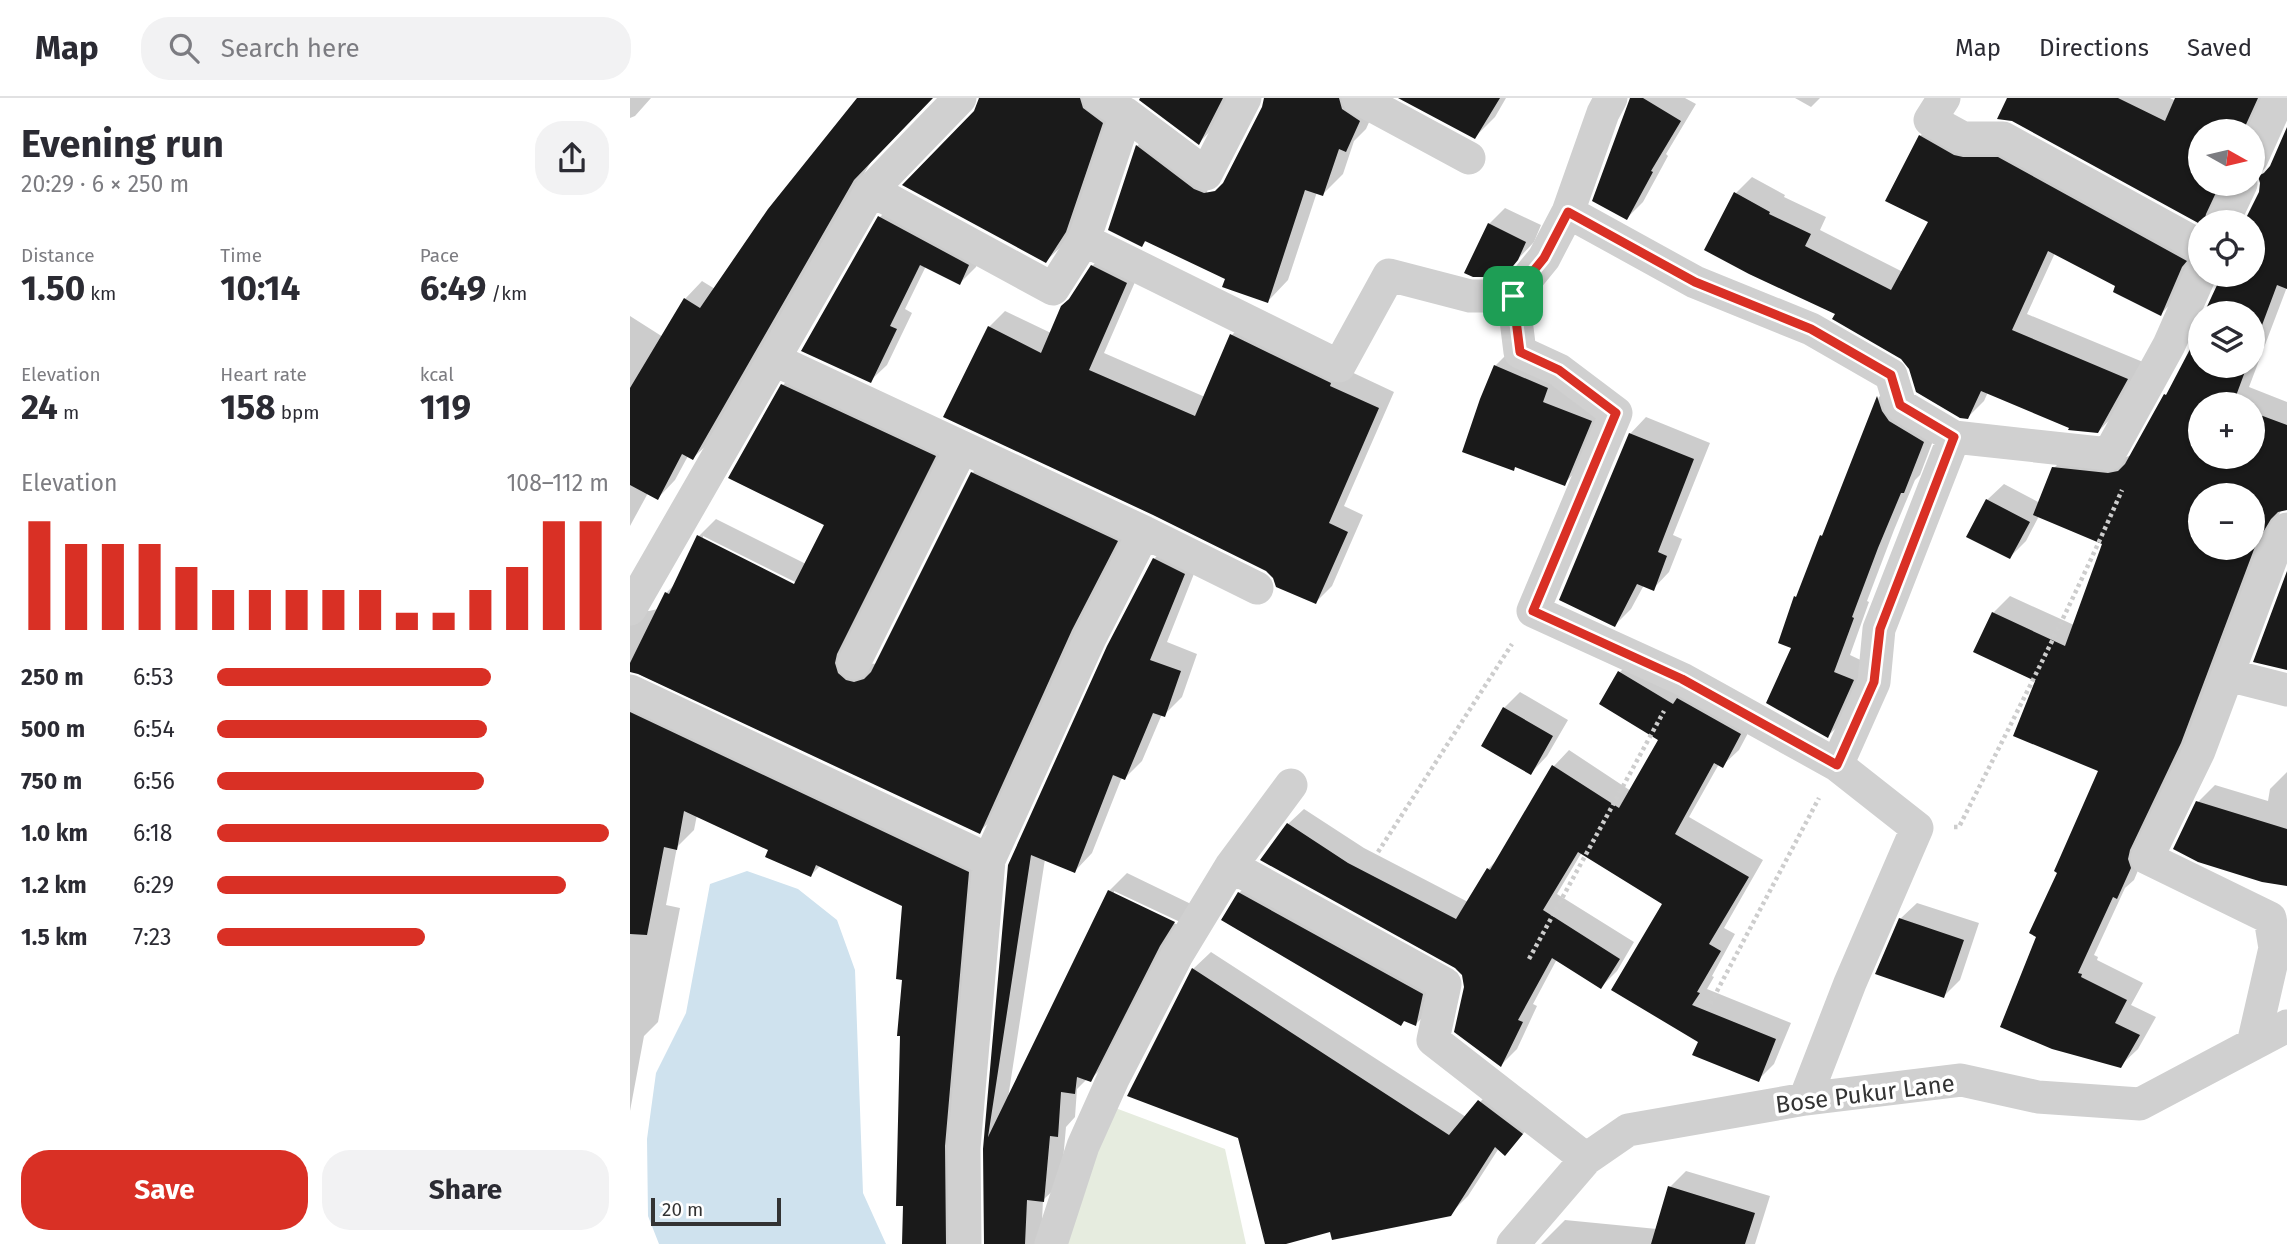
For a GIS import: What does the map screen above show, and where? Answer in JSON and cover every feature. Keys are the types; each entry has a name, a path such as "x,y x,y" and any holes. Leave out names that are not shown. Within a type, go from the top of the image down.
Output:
{"street":[{"path":"631,604 871,190 960,98"},
{"path":"871,190 1053,289 1084,240 1113,106 1206,174 1245,98"},
{"path":"1357,98 1469,158"},
{"path":"1611,98 1603,113 1568,212 1544,258 1513,296 1520,352 1559,370 1616,413 1533,611 1682,679 1837,765 1917,828 1850,983 1805,1099"},
{"path":"1944,98 1930,120 1963,138 2003,138 2188,239"},
{"path":"2265,129 2279,98"},
{"path":"1568,212 1695,282 1811,329 1891,375 1900,405 1954,437 2109,454 2169,345 2195,287"},
{"path":"1084,240 1339,366 1388,275 1470,296 1513,296"},
{"path":"773,359 1257,588"},
{"path":"1837,765 1874,682 1880,629 1954,437"},
{"path":"854,663 962,447"},
{"path":"2253,1044 2275,948 2270,918 2147,858 2199,751 2274,551 2287,529"},
{"path":"965,1244 964,1148 989,860 1090,638 1144,533"},
{"path":"2228,675 2287,690"},
{"path":"630,691 989,860"},
{"path":"1051,1244 1083,1146 1113,1079 1177,955 1231,866 1291,785"},
{"path":"1231,866 1445,984 1433,1040 1586,1159"},
{"name":"Bose Pukur Lane","path":"1513,1244 1586,1159 1628,1130 1805,1099 1961,1080 2038,1097 2140,1104 2287,1026"}],"path":[{"path":"1917,828 1959,827 2097,548 2123,488 2109,454"},
{"path":"1378,852 1533,611"},
{"path":"1529,959 1682,679"},
{"path":"1707,1010 1837,765"}],"shaded area":[{"path":"1102,1103 1225,1149 1246,1244 1051,1244"}],"water":[{"path":"747,871 798,889 837,920 855,970 863,1193 886,1244 659,1244 648,1216 647,1139 656,1073 686,1013 710,884"}],"building":[{"path":"857,98 933,98 854,180 693,460 682,454 658,500 630,485 630,388 684,298 700,308 768,209"},
{"path":"979,98 1080,98 1083,108 1103,123 1066,232 1046,263 902,185 974,111"},
{"path":"1223,98 1199,145 1139,100"},
{"path":"1264,98 1339,98 1342,109 1360,121 1346,152 1339,149 1323,196 1305,190 1268,303 1222,287 1225,279 1145,241 1142,247 1108,230 1136,145 1194,189 1204,193 1215,191 1223,183 1262,107"},
{"path":"1398,98 1500,98 1475,139"},
{"path":"1630,98 1643,98 1681,121 1651,171 1653,172 1627,220 1592,201"},
{"path":"2007,98 2118,98 2165,121 2175,98 2258,98 2248,119 2188,119 2188,196 2214,196 2208,210 2188,210 2188,217 2012,121 1997,119"},
{"path":"2287,127 2287,289 2277,285 2265,317 2265,301 2210,301 2216,287 2265,287 2265,210 2250,210 2257,196 2265,196 2265,172"},
{"path":"1919,135 1954,155 1998,157 2187,261 2161,316 2113,292 2115,286 2048,251 2012,330 2128,379 2098,433 2068,430 2069,428 1981,391 1968,419 1960,418 1916,392 1909,369 1901,359 1832,319 1835,314 1704,250 1734,192 1770,212 1769,214 1811,234 1805,246 1891,290 1928,222 1885,201"},
{"path":"878,216 969,265 960,285 920,265 890,326 897,329 871,383 801,351"},
{"path":"1488,223 1526,242 1518,260 1504,277 1473,277 1464,273"},
{"path":"1091,265 1127,283 1089,370 1195,416 1230,334 1379,408 1329,523 1348,532 1316,604 1276,587 1273,578 1266,571 943,417 988,326 1041,353 1061,306 1069,299"},
{"path":"2188,353 2188,378 2243,378 2237,392 2188,392 2188,469 2265,469 2265,417 2287,425 2287,510 2278,512 2265,529 2265,483 2188,483 2188,560 2250,560 2181,743 2130,850 2128,859 2131,868 2117,899 2113,897 2078,973 2127,1000 2115,1023 2140,1035 2121,1068 2052,1049 2000,1027 2036,937 2029,933 2057,873 2054,871 2098,771 2013,736 2035,681 1973,652 1992,612 2065,646 2102,544 2033,515 2052,467 2108,473 2118,471 2125,464 2164,394 2166,395"},
{"path":"1494,365 1548,388 1543,402 1592,421 1565,486 1515,467 1514,471 1462,452"},
{"path":"781,384 936,456 837,654 835,663 838,673 846,680 854,682 864,679 871,672 971,472 1118,541 1072,630 980,834 630,672 630,663 665,592 669,594 697,535 794,584 824,525 728,478"},
{"path":"1877,396 1889,421 1924,442 1878,548 1834,672 1854,680 1828,738 1766,703 1791,648 1778,643 1794,596 1796,597 1820,535 1822,536"},
{"path":"1629,433 1694,459 1658,552 1667,556 1654,591 1637,584 1615,627 1559,600"},
{"path":"1986,499 2030,522 2010,559 1966,537"},
{"path":"1153,558 1185,574 1150,660 1181,671 1165,717 1153,713 1125,780 1113,775 1075,873 1031,855 988,1137 1108,890 1175,922 1160,946 1091,1082 1077,1077 1075,1094 1061,1092 1058,1137 1050,1136 1044,1202 1027,1200 1025,1244 984,1244 983,1149 1008,865 1107,646"},
{"path":"2287,571 2287,670 2253,662"},
{"path":"1618,671 1673,704 1677,698 1741,734 1723,768 1714,763 1675,834 1749,877 1709,944 1721,951 1692,1005 1776,1039 1759,1082 1692,1055 1698,1042 1611,990 1662,904 1578,852 1543,910 1620,959 1601,989 1552,958 1518,1020 1523,1022 1501,1067 1454,1032 1464,987 1462,975 1455,968 1260,860 1287,823 1348,863 1456,919 1487,868 1490,870 1552,765 1619,808 1658,740 1599,704"},
{"path":"1503,707 1553,736 1531,775 1481,746"},
{"path":"630,712 969,872 945,1146 946,1244 902,1244 903,1206 896,1206 900,1036 897,1036 902,980 896,979 902,906 816,865 811,877 765,857 768,850 684,811 677,850 664,847 647,935 630,934"},
{"path":"2196,801 2287,829 2287,886 2262,882 2198,862 2173,849"},
{"path":"1238,892 1423,994 1416,1026 1404,1021 1401,1026 1221,920"},
{"path":"1899,918 1964,940 1944,998 1875,974"},
{"path":"1192,968 1449,1135 1478,1100 1523,1134 1505,1156 1495,1147 1451,1216 1332,1240 1330,1232 1286,1244 1265,1244 1238,1138 1127,1096"},
{"path":"1668,1186 1755,1213 1745,1244 1651,1244"}],"route":[{"path":"1568,212 1695,282 1811,329 1891,375 1900,405 1954,437 1880,629 1874,682 1837,765 1682,679 1533,611 1616,413 1559,370 1520,352 1513,296 1544,258 1568,212"}]}
